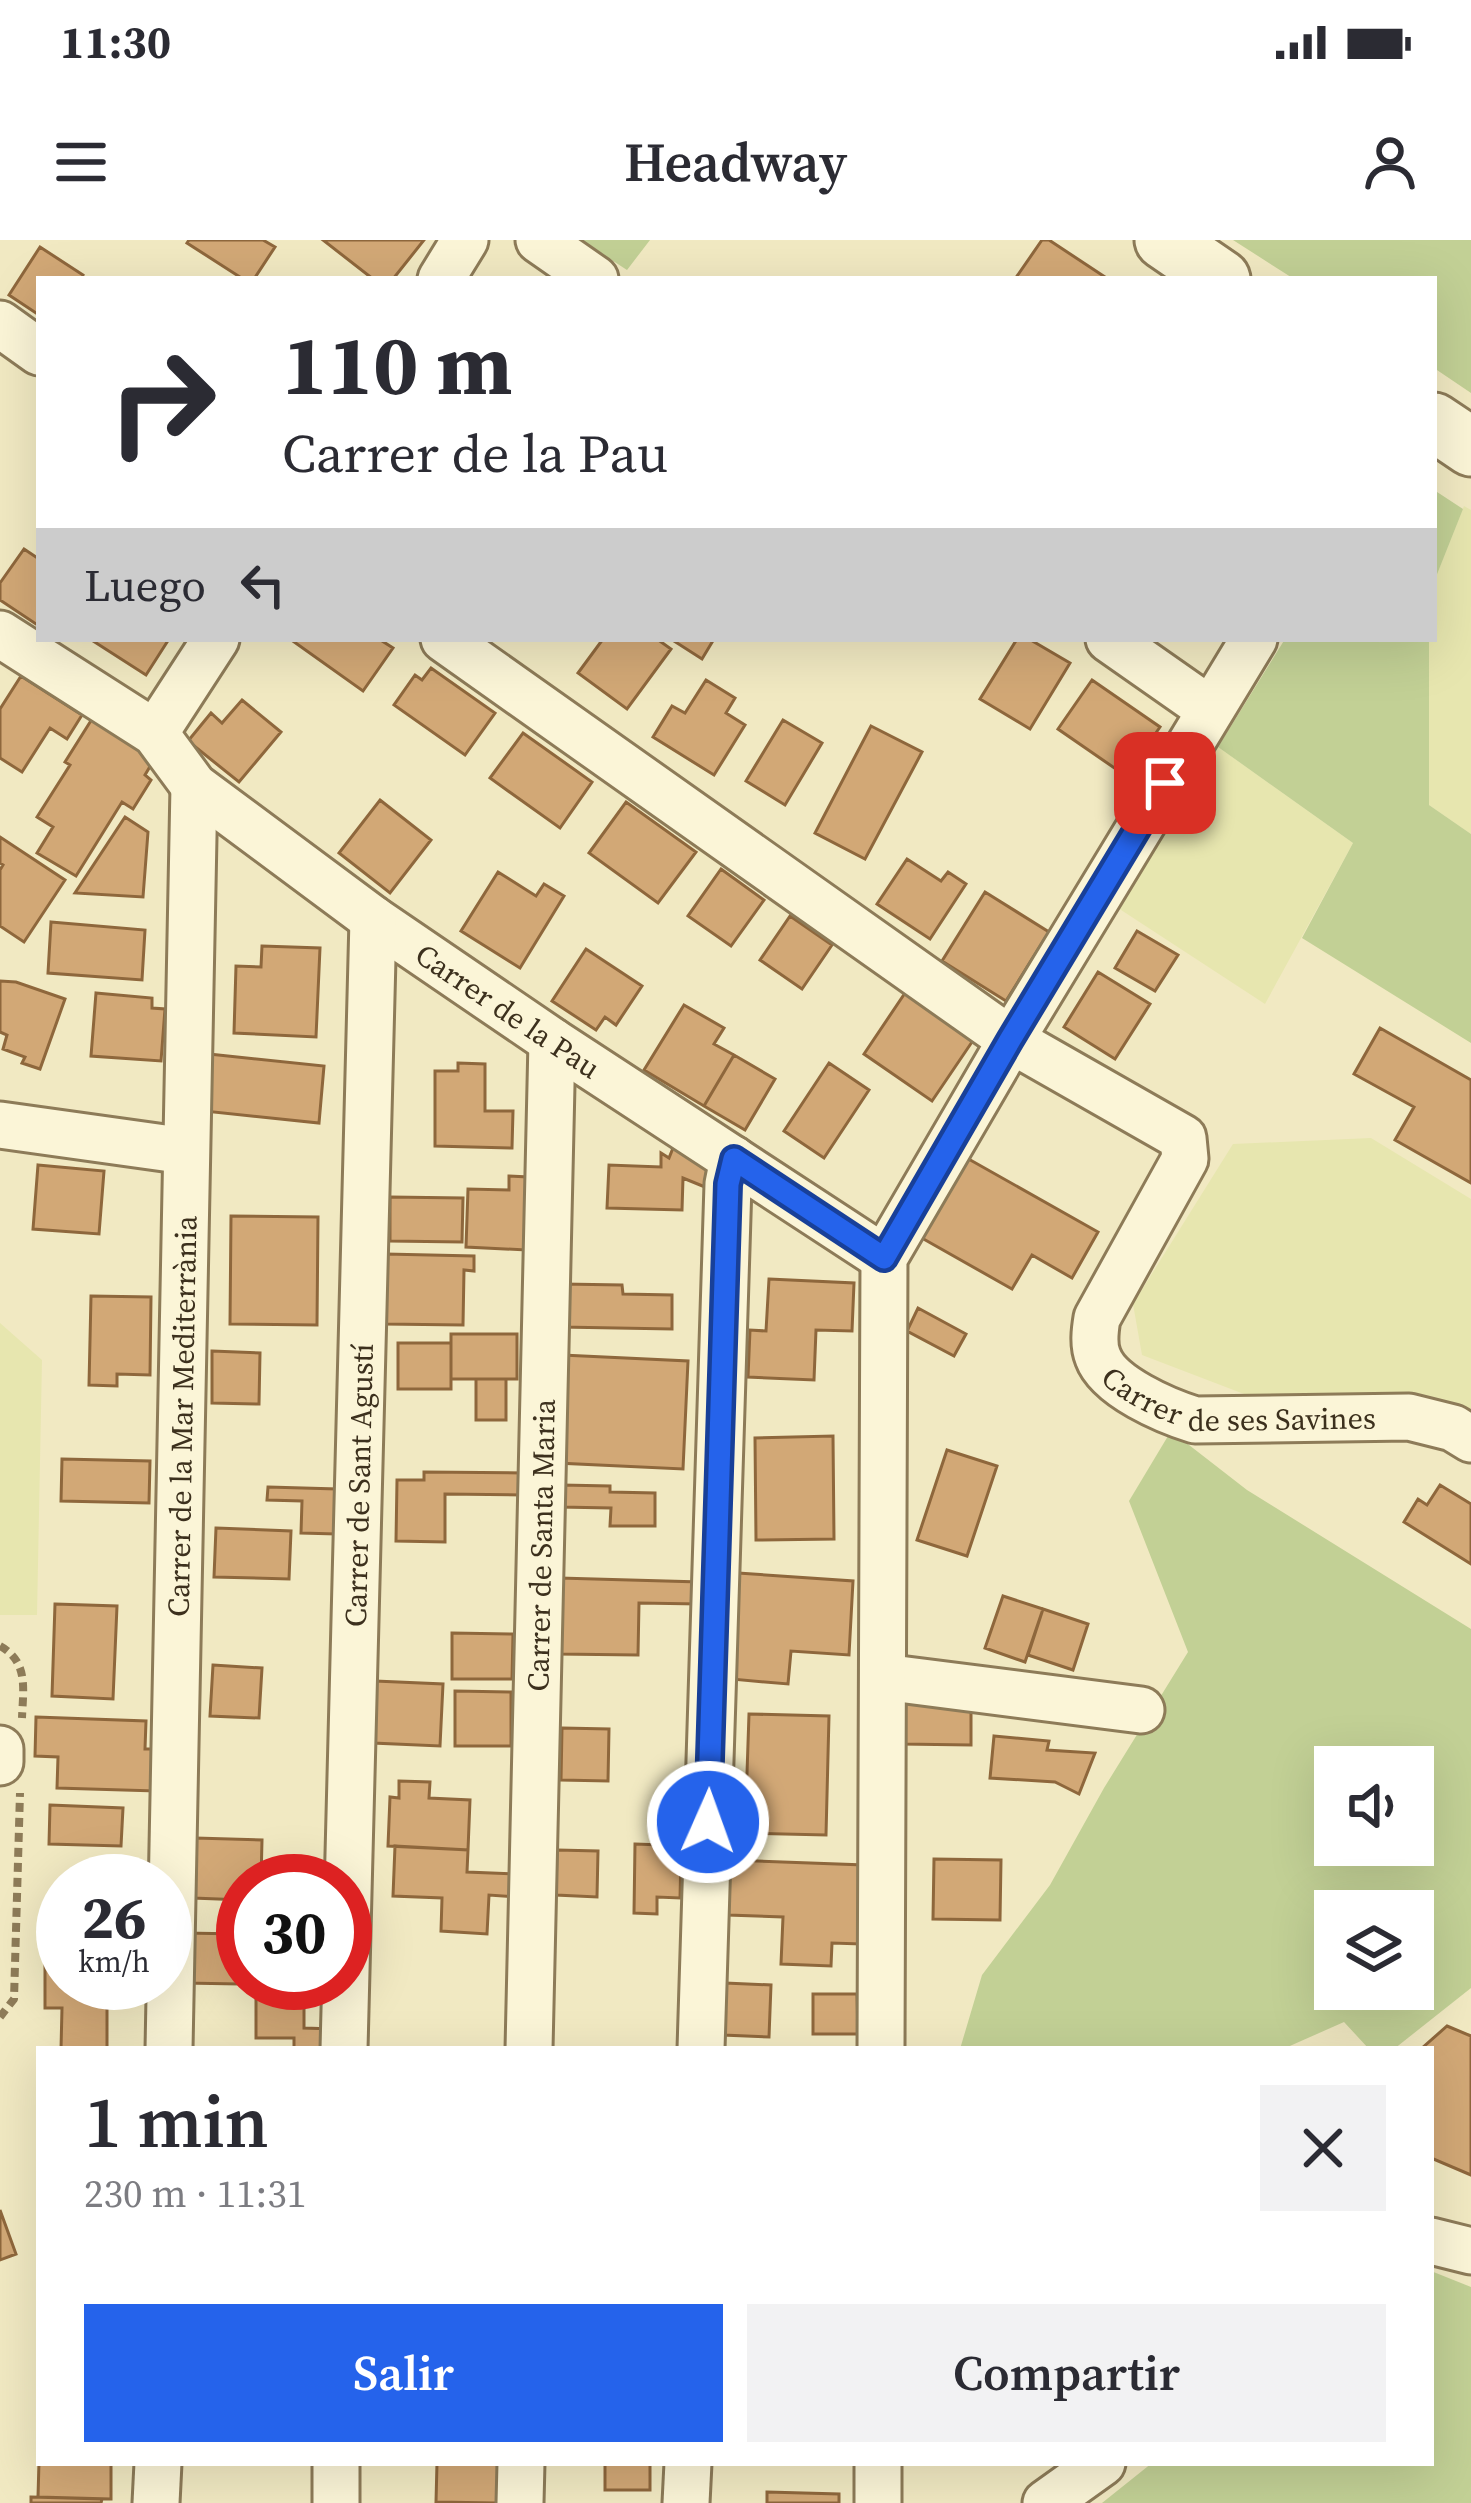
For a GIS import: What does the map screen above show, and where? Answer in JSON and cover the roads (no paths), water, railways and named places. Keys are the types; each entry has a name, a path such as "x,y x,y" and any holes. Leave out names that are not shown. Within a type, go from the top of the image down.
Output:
{"street":[{"path":"443,276 464,240"},
{"path":"539,240 591,276"},
{"path":"1163,240 1217,276"},
{"path":"0,324 36,350"},
{"path":"1437,424 1471,447"},
{"path":"0,634 155,734 214,642"},
{"path":"448,642 1010,1040"},
{"path":"1113,642 1209,709"},
{"path":"881,2046 884,1258 1251,642"},
{"name":"Carrer de la Pau","path":"155,734 194,786 373,920 884,1258"},
{"name":"Carrer de la Mar Mediterrània","path":"169,2046 194,786"},
{"name":"Carrer de Sant Agustí","path":"344,2046 373,920"},
{"name":"Carrer de ses Savines","path":"1010,1040 1183,1138 1185,1159 1096,1318 1097,1356 1109,1376 1167,1411 1195,1420 1409,1418 1453,1428 1471,1439"},
{"name":"Carrer de Santa Maria","path":"530,2046 552,1041"},
{"path":"0,1125 186,1151"},
{"path":"701,2046 728,1184 734,1159"},
{"path":"883,1677 1141,1710"},
{"path":"1434,2242 1471,2251"},
{"path":"157,2503 158,2466"},
{"path":"336,2466 337,2503"},
{"path":"520,2466 520,2503"},
{"path":"686,2503 688,2466"},
{"path":"878,2466 878,2503"},
{"path":"1046,2503 1098,2466"}]}
